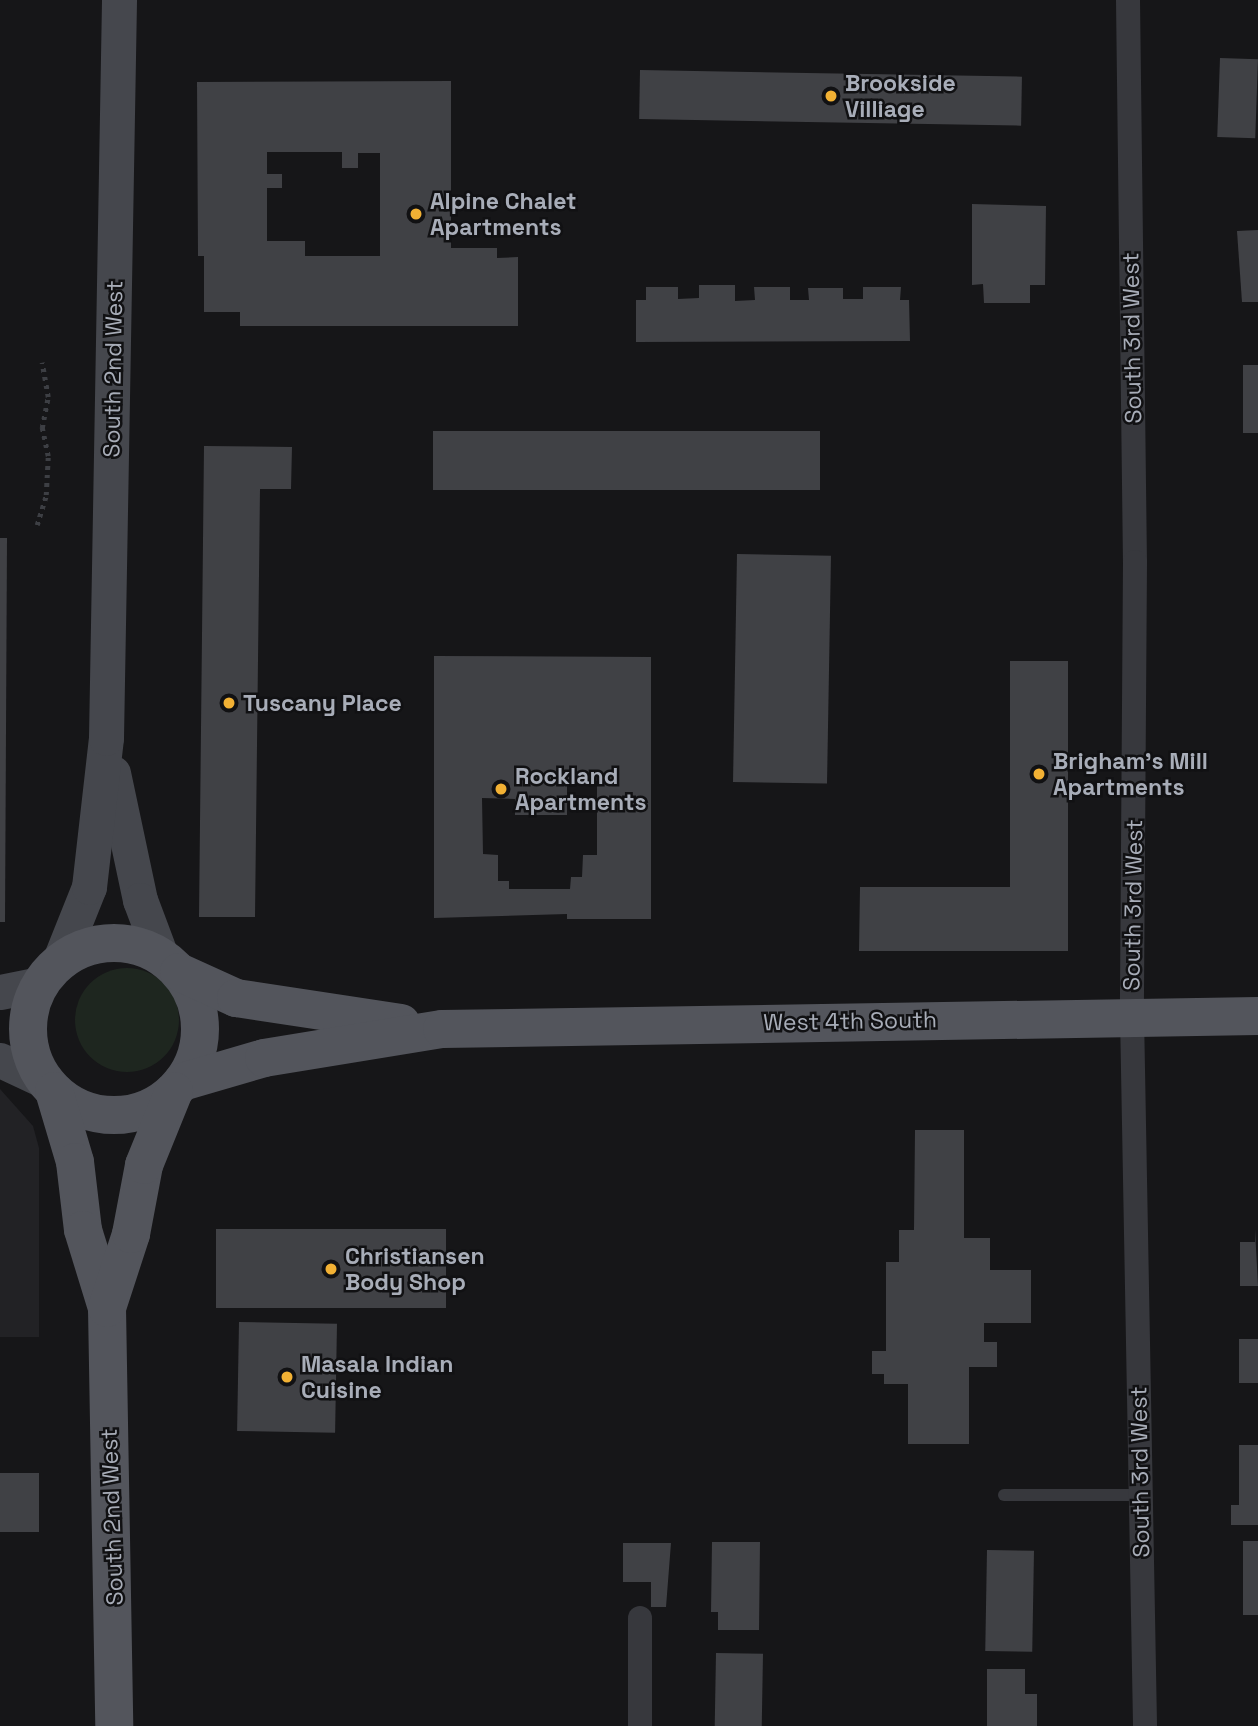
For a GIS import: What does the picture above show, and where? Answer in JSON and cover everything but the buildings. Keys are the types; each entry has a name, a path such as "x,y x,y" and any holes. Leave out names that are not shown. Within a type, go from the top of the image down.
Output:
{"main road":[{"name":"South 2nd West","path":"50,973 89,887 106,738 119,0"},
{"name":"South 2nd West","path":"106,738 140,900 170,964"},
{"path":"0,992 50,973 82,948 109,943 136,945 170,964 200,1015 200,1038 178,1086 157,1104 114,1115 72,1104 49,1086 0,1060"},
{"name":"West 4th South","path":"170,964 236,998 268,1006 442,1029"},
{"path":"49,1086 33,1058 27,1033 30,1007 50,973"},
{"name":"West 4th South","path":"178,1086 264,1058 442,1029 1132,1015 1258,1016"},
{"name":"South 2nd West","path":"49,1086 75,1162 83,1230 107,1308 114,1726"},
{"name":"South 2nd West","path":"107,1308 131,1234 144,1165 178,1086"}],"street":[{"name":"South 3rd West","path":"1128,0 1135,562 1132,1015 1145,1726"},
{"path":"640,1618 640,1726"}],"lane":[{"path":"1004,1495 1140,1495"}],"path":[{"path":"37,525 46,495 48,456 42,428 48,397 42,363"}],"shaded area":[{"path":"127,968 147,972 164,983 175,1000 179,1020 175,1040 164,1057 147,1068 127,1072 107,1068 90,1057 79,1040 75,1020 79,1000 90,983 107,972"},
{"path":"0,1089 33,1126 39,1148 39,1337 0,1337"}],"place":[{"name":"Brookside Villiage","path":"831,96"},
{"name":"Alpine Chalet Apartments","path":"416,214"},
{"name":"Tuscany Place","path":"229,703"},
{"name":"Brigham's Mill Apartments","path":"1039,774"},
{"name":"Rockland Apartments","path":"501,789"},
{"name":"Christiansen Body Shop","path":"331,1269"},
{"name":"Masala Indian Cuisine","path":"287,1377"}]}
